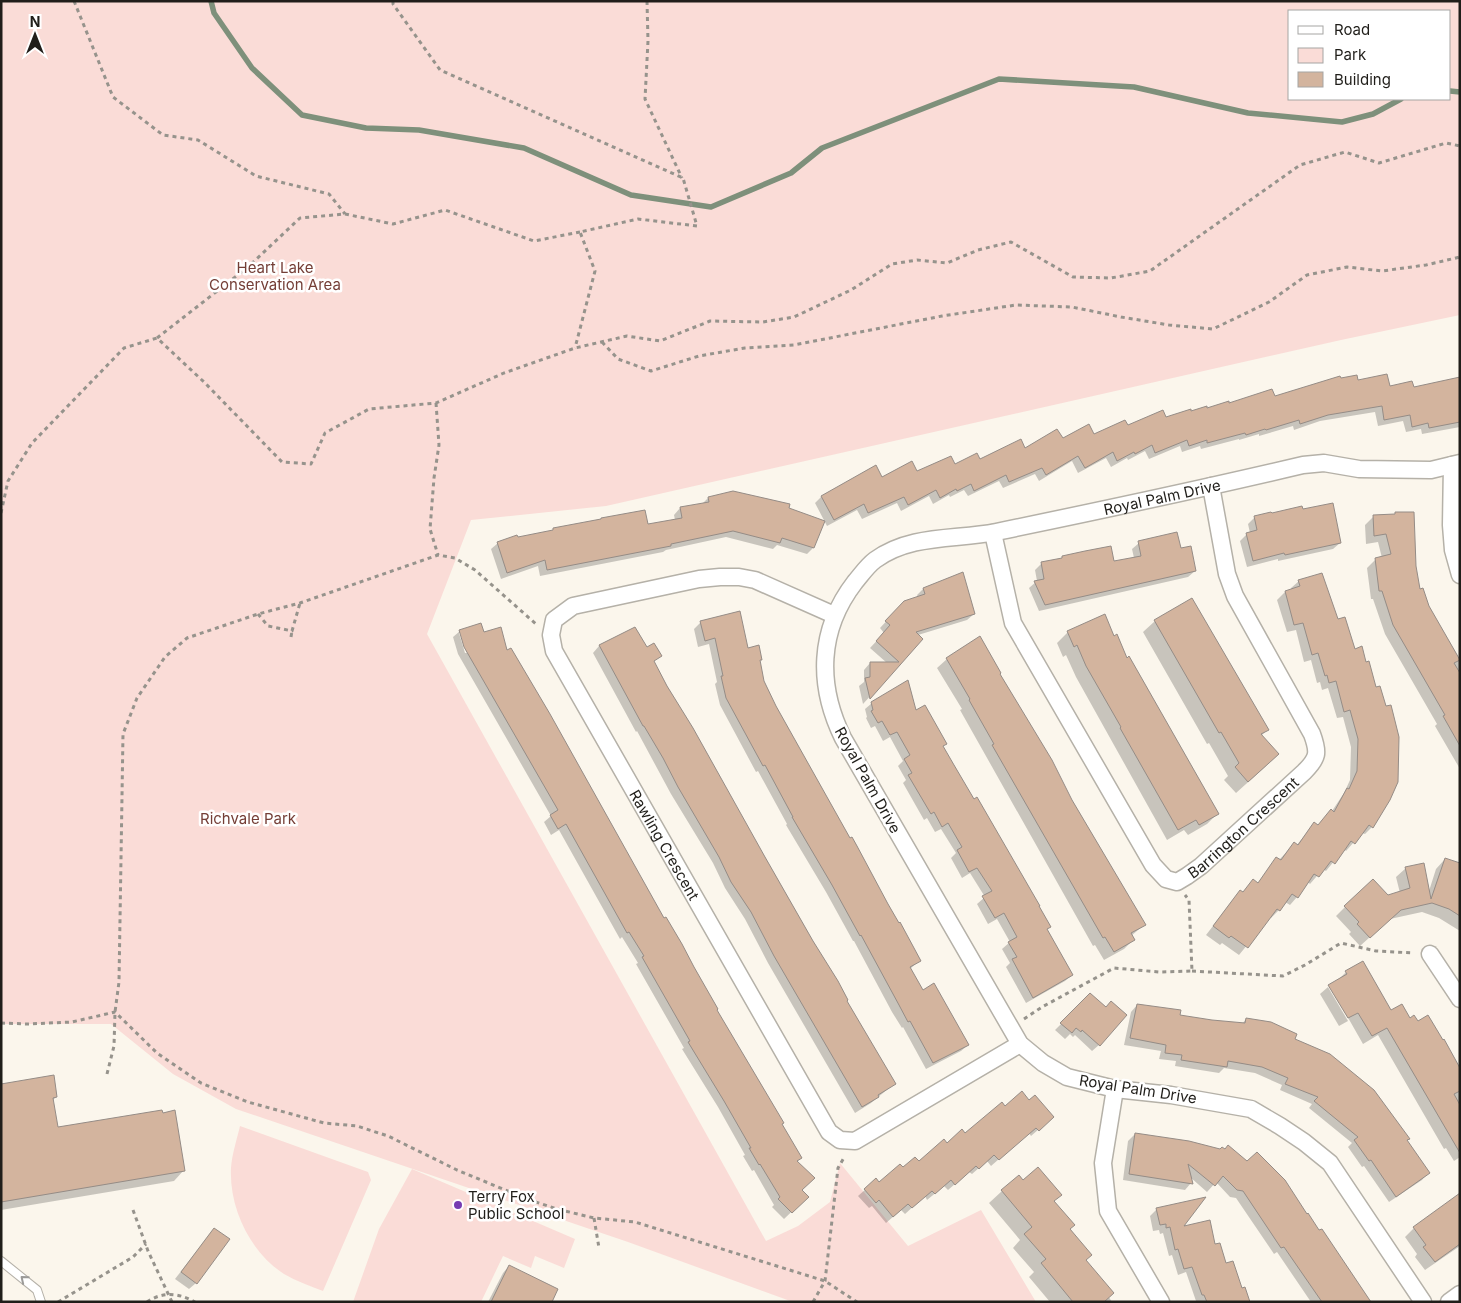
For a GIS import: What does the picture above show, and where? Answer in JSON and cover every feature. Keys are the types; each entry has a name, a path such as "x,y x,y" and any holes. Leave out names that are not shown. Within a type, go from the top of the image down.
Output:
{"street":[{"name":"Royal Palm Drive","path":"1423,1302 1330,1163 1296,1136 1251,1109 1171,1095 1115,1089 1067,1077 1043,1063 1020,1044 834,721 827,695 825,674 828,638 834,615 848,592 875,560 888,552 923,540 993,532 1303,465 1324,463 1359,469 1430,470 1456,464"},
{"path":"1456,464 1451,525 1453,550 1460,575"},
{"name":"Barrington Crescent","path":"993,532 1012,623 1153,865 1166,879 1177,882 1201,866 1304,772 1314,761 1317,748 1312,734 1235,596 1227,574 1211,486"},
{"path":"554,624 554,620 573,606 699,579 720,577 739,577 755,580 834,615"},
{"name":"Rawling Crescent","path":"554,624 551,635 554,652 829,1132 840,1140 855,1141"},
{"path":"1430,954 1460,999"},
{"path":"855,1141 1020,1044"},
{"path":"1115,1089 1103,1163 1108,1211 1161,1302"},
{"path":"1449,1302 1460,1294"}],"lane":[{"path":"1,1261 37,1290 41,1302"}],"path":[{"path":"74,1 113,97 163,135 198,140 256,176 329,194 345,214"},
{"path":"393,1 440,70 682,178"},
{"path":"1,513 8,481 32,443 124,348 157,338 248,267 300,218 345,214 393,224 445,210 534,241 638,219 697,226 682,178 645,99 648,41 647,1"},
{"path":"157,338 204,382 282,462 311,464 325,433 369,408 436,403 504,373 575,348 626,336 660,341 710,321 763,322 794,317 851,290 892,264 917,260 947,263 978,250 1012,242 1073,276 1112,278 1150,271 1300,165 1345,152 1379,164 1446,143 1460,146"},
{"path":"575,348 595,271 580,232"},
{"path":"602,342 618,359 651,371 700,356 744,348 794,345 942,316 1016,305 1072,307 1140,320 1212,329 1269,302 1306,275 1347,267 1382,271 1426,265 1460,257"},
{"path":"436,403 439,445 430,529 438,555"},
{"path":"107,1074 114,1046 115,1012 119,982 123,734 137,698 164,657 187,638 258,614 300,603 438,555 455,558 475,570 538,625 554,624"},
{"path":"291,637 300,603"},
{"path":"258,614 268,626 292,631"},
{"path":"1177,882 1189,900 1192,971"},
{"path":"1020,1022 1042,1007 1114,968 1159,972 1192,971 1283,976 1341,943 1376,951 1430,954"},
{"path":"1,1022 26,1024 72,1022 115,1012"},
{"path":"115,1012 157,1053 201,1083 248,1102 324,1123 357,1126 388,1136 457,1170 527,1199 594,1218 635,1222 825,1281 857,1302"},
{"path":"813,1302 825,1281 838,1168 855,1141"},
{"path":"133,1210 172,1302"},
{"path":"594,1218 599,1248"},
{"path":"58,1302 132,1257 146,1244"},
{"path":"147,1302 156,1296 168,1293 185,1296 196,1302"}],"green space":[{"name":"Heart Lake Conservation Area","path":"1,1 1460,1 1460,315 1341,340 606,506 471,520 427,634 766,1241 798,1226 830,1202 840,1163 908,1246 981,1210 1036,1302 793,1302 628,1242 236,1109 173,1074 111,1024 1,1024"},
{"path":"240,1126 368,1172 371,1180 323,1291 289,1277 272,1265 261,1254 244,1228 238,1213 231,1183 233,1152"},
{"path":"412,1169 575,1239 564,1268 535,1256 531,1268 503,1256 481,1302 353,1302 379,1229"}],"building":[{"path":"1387,374 1390,386 1412,381 1414,387 1460,377 1460,422 1429,428 1428,423 1412,427 1410,415 1384,420 1382,406 1328,415 1300,424 1299,420 1246,435 1245,433 1207,443 1207,440 1189,446 1187,440 1155,453 1152,445 1117,461 1113,452 1085,468 1078,456 1046,475 1042,468 1009,482 1006,475 974,491 971,484 957,491 956,489 940,498 936,490 908,505 904,497 868,513 864,504 834,520 821,496 876,465 882,477 912,461 917,471 951,456 955,464 977,453 980,459 1021,439 1025,448 1057,429 1063,438 1089,424 1094,434 1125,420 1128,425 1163,410 1166,417 1191,409 1191,411 1207,406 1207,408 1229,401 1229,403 1272,389 1275,396 1340,376 1341,378 1357,375 1358,380"},
{"path":"733,491 790,504 789,508 825,521 814,548 782,538 780,543 733,531 671,544 671,546 547,570 545,560 507,573 497,542 517,535 518,537 553,530 553,528 645,510 648,524 682,518 680,507 709,502 708,497"},
{"path":"1333,503 1341,543 1285,555 1284,553 1253,561 1246,533 1257,530 1254,516 1302,506 1303,509"},
{"path":"1395,512 1414,512 1416,566 1420,589 1423,588 1429,606 1460,660 1454,663 1460,673 1460,746 1443,716 1445,715 1393,625 1382,591 1379,591 1375,558 1391,554 1386,534 1374,536 1373,515 1395,514"},
{"path":"1177,532 1181,548 1191,546 1196,571 1045,605 1034,581 1044,579 1041,562 1111,546 1114,561 1141,556 1138,541"},
{"path":"963,572 975,614 916,632 923,639 870,699 865,678 870,677 870,662 899,662 876,641 890,625 885,621 904,601 925,594 923,588"},
{"path":"1322,573 1338,619 1345,617 1355,649 1362,646 1366,662 1369,661 1376,687 1380,686 1386,706 1391,705 1399,737 1398,782 1390,800 1373,828 1369,825 1355,844 1351,841 1335,864 1331,861 1319,877 1314,874 1298,898 1292,894 1280,911 1277,909 1248,948 1231,936 1229,938 1213,926 1240,890 1243,892 1253,879 1258,883 1276,857 1281,860 1294,842 1298,845 1314,822 1318,825 1331,809 1334,812 1347,788 1349,789 1357,771 1358,739 1350,710 1344,712 1336,681 1329,683 1318,653 1312,655 1303,623 1294,625 1285,591 1300,586 1298,580"},
{"path":"1192,598 1269,730 1261,734 1279,754 1248,782 1235,767 1239,763 1221,732 1219,733 1154,620"},
{"path":"740,611 748,648 759,645 764,681 776,706 921,961 910,967 923,990 934,983 969,1045 933,1063 910,1021 908,1022 861,935 792,817 765,765 763,766 726,698 715,638 705,641 700,621"},
{"path":"1105,614 1114,636 1117,634 1127,658 1129,656 1219,814 1199,825 1196,820 1178,830 1086,666 1077,645 1074,647 1067,631"},
{"path":"481,623 484,632 501,627 507,650 511,648 550,714 664,918 666,917 682,944 717,1010 784,1123 782,1124 802,1158 797,1161 815,1178 802,1190 809,1197 792,1213 778,1199 780,1197 759,1165 724,1101 688,1042 690,1041 642,957 644,956 629,932 627,933 566,824 558,829 550,815 558,810 464,647 459,630"},
{"path":"635,627 647,647 654,643 662,656 654,661 667,686 693,728 896,1084 862,1107 774,956 751,912 731,882 719,857 643,726 599,645"},
{"path":"980,636 1000,674 1052,760 1072,800 1146,925 1131,933 1135,940 1114,952 1105,937 1103,938 992,745 994,744 946,658"},
{"path":"908,680 916,710 925,705 947,744 943,746 974,799 977,797 1040,906 1051,927 1047,929 1073,975 1033,998 1012,959 1017,957 1008,942 1017,937 1004,913 995,918 982,896 992,891 977,868 969,872 957,850 962,847 948,823 942,827 934,812 931,814 908,775 912,773 904,759 910,755 897,732 890,735 882,721 878,723 871,711 873,710 871,702"},
{"path":"1445,858 1460,863 1460,916 1449,909 1432,903 1401,910 1370,938 1357,924 1359,922 1344,906 1373,879 1388,895 1410,888 1405,867 1424,863 1431,899"},
{"path":"1363,961 1391,1010 1402,1004 1410,1018 1414,1015 1418,1021 1428,1015 1460,1068 1460,1091 1454,1094 1460,1105 1460,1153 1387,1028 1372,1036 1358,1013 1348,1018 1328,985 1347,974 1345,971"},
{"path":"1090,993 1106,1007 1111,1001 1127,1015 1100,1046 1082,1030 1081,1032 1076,1028 1072,1033 1060,1023"},
{"path":"1137,1004 1181,1010 1180,1015 1212,1020 1245,1023 1246,1018 1271,1022 1297,1034 1295,1039 1330,1054 1374,1090 1410,1139 1407,1140 1430,1173 1396,1197 1371,1160 1369,1161 1354,1140 1358,1137 1314,1101 1318,1097 1285,1084 1288,1078 1262,1067 1228,1061 1227,1067 1181,1060 1182,1055 1165,1053 1166,1045 1130,1038"},
{"path":"54,1075 57,1097 53,1098 58,1127 162,1110 163,1113 175,1110 185,1171 1,1202 1,1084"},
{"path":"1022,1091 1029,1100 1035,1095 1054,1117 1039,1131 1036,1128 999,1160 994,1155 979,1169 976,1166 955,1185 951,1180 935,1194 932,1191 912,1208 908,1204 893,1217 879,1200 876,1203 864,1189 876,1178 879,1182 900,1164 903,1167 915,1157 919,1161 944,1139 947,1143 962,1129 965,1133 1002,1102 1005,1106"},
{"path":"1135,1133 1189,1141 1220,1149 1222,1147 1225,1149 1228,1145 1247,1161 1257,1152 1285,1180 1319,1230 1322,1229 1371,1302 1322,1302 1284,1247 1281,1248 1243,1191 1237,1190 1223,1176 1215,1186 1188,1164 1193,1184 1129,1174"},
{"path":"1038,1167 1062,1195 1054,1201 1075,1225 1070,1229 1092,1255 1086,1260 1114,1293 1104,1302 1073,1302 1041,1263 1046,1259 1024,1234 1032,1227 1001,1190 1019,1175 1023,1180"},
{"path":"1460,1193 1460,1244 1435,1262 1423,1247 1426,1245 1413,1227"},
{"path":"1206,1197 1184,1226 1210,1220 1215,1244 1220,1243 1226,1263 1233,1261 1242,1288 1245,1287 1250,1302 1207,1302 1204,1295 1202,1295 1192,1267 1184,1269 1178,1249 1175,1250 1170,1227 1166,1228 1166,1224 1160,1225 1156,1208"},
{"path":"214,1228 230,1239 197,1284 181,1272"},
{"path":"509,1265 558,1289 552,1302 491,1302"}],"waterway":[{"path":"211,1 214,13 252,68 302,115 366,128 419,130 524,148 631,195 711,207 791,173 822,148 999,79 1134,87 1248,113 1342,122 1373,114 1399,100"},
{"path":"1451,91 1460,92"}],"place":[{"name":"Terry Fox Public School","path":"458,1205"}],"park label":[{"name":"Richvale Park","path":"248,818"}]}
